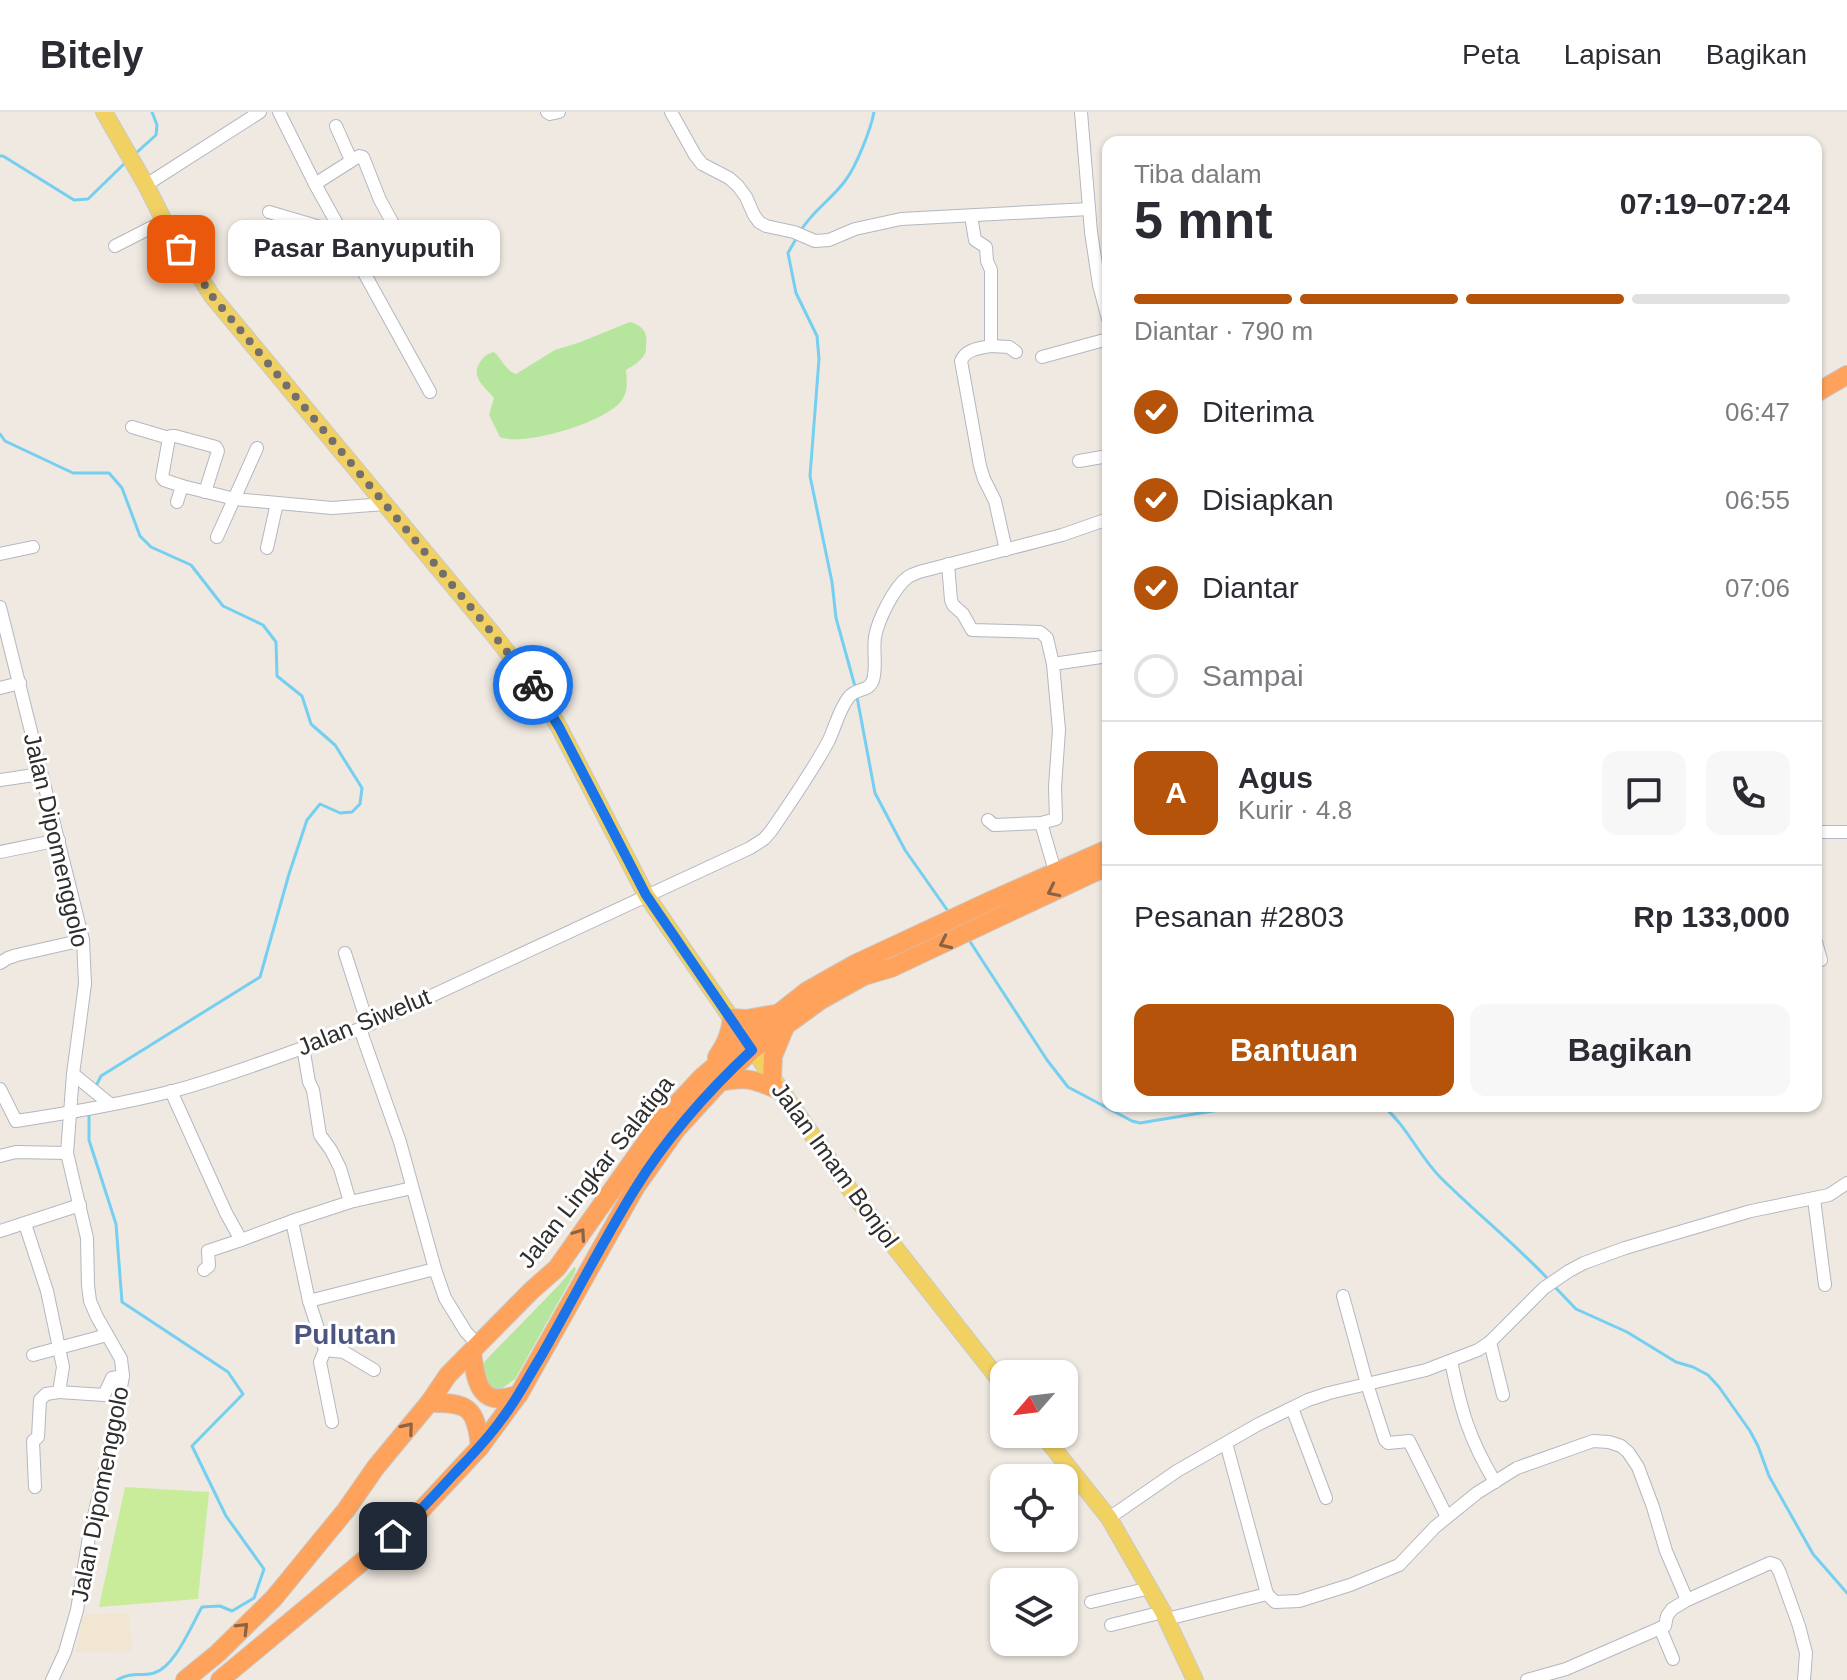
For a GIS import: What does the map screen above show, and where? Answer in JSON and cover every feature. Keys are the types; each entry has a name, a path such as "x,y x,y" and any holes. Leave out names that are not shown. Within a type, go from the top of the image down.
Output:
{"highway":[{"path":"1822,377 1847,363"},
{"path":"1822,390 1847,375"},
{"name":"Jalan Lingkar Salatiga","path":"994,909 1055,871 1102,851"},
{"name":"Jalan Lingkar Salatiga","path":"185,1680 218,1653 274,1598 346,1510 448,1375 557,1268 661,1121 749,1044 784,1018 888,960 994,909 1102,868"},
{"path":"732,1018 784,1018 773,1056 777,1084 745,1078 710,1080 730,1034 732,1018"},
{"name":"Jalan Lingkar Salatiga","path":"220,1680 411,1521 480,1447 519,1394 635,1188 710,1080"},
{"path":"475,1348 475,1380 481,1389 496,1399 519,1394"},
{"path":"429,1403 462,1405 470,1411 475,1418 480,1447"}],"main road":[{"name":"Jalan Imam Bonjol","path":"104,112 164,221 212,296 535,687 646,895 853,1194 990,1368"},
{"path":"1053,1448 1109,1518 1165,1615 1195,1680"}],"street":[{"path":"234,112 241,124"},
{"path":"146,185 260,112"},
{"path":"279,112 315,184 430,392"},
{"path":"547,112 559,112"},
{"path":"671,112 702,164 738,186 759,222 822,242 855,229 901,219 1089,209"},
{"path":"1081,112 1089,209 1102,294"},
{"path":"336,126 351,160"},
{"path":"315,184 351,160 363,157 380,200 397,231"},
{"path":"269,212 344,234"},
{"path":"971,216 975,240 986,247 991,270 991,346"},
{"path":"115,246 164,221"},
{"path":"1042,357 1102,341"},
{"path":"1006,550 995,501 980,466 961,361 969,351 991,346 1009,347 1016,352"},
{"path":"132,427 217,448 205,492"},
{"path":"169,438 162,477 182,486 235,499 332,508 385,504"},
{"path":"217,537 257,448"},
{"path":"1079,461 1102,457"},
{"path":"177,502 182,486"},
{"path":"267,548 277,503"},
{"path":"988,820 994,825 1041,823 1057,817 1055,787 1059,730 1053,664 1045,633 976,631 969,628 963,614 951,600 948,564 1062,535 1102,521"},
{"path":"0,554 33,547"},
{"name":"Jalan Siwelut","path":"0,1089 16,1121 171,1091 262,1063 364,1027 764,839 810,773 847,699 856,691 869,687 872,682 875,638 885,610 901,585 919,572 948,564"},
{"name":"Jalan Dipomenggolo","path":"0,607 83,940 85,984 73,1074 82,1110 67,1153 87,1238 90,1301 121,1359 123,1376 77,1610 65,1652 52,1680"},
{"path":"1053,664 1102,657"},
{"path":"0,688 20,683"},
{"path":"0,780 41,774"},
{"path":"1041,823 1055,871"},
{"path":"1822,832 1847,832"},
{"path":"0,852 59,840"},
{"path":"0,963 17,955 83,940"},
{"path":"345,953 435,1269 445,1298 475,1348"},
{"path":"303,1047 320,1135 340,1168 350,1202"},
{"path":"73,1074 110,1104"},
{"path":"171,1091 241,1240"},
{"path":"0,1156 16,1152 67,1153"},
{"path":"1109,1518 1177,1471 1292,1408 1329,1393 1426,1370 1478,1350 1544,1288 1569,1271 1625,1248 1691,1228 1769,1206 1829,1195 1847,1183"},
{"path":"204,1270 209,1266 208,1251 350,1202 412,1188"},
{"path":"1814,1199 1825,1285"},
{"path":"0,1231 80,1205"},
{"path":"292,1221 309,1301 325,1350 320,1362 332,1422"},
{"path":"25,1224 47,1291 63,1372 59,1392"},
{"path":"309,1301 435,1269"},
{"path":"1343,1296 1386,1441 1409,1441 1447,1517"},
{"path":"33,1355 107,1335"},
{"path":"1490,1342 1503,1395"},
{"path":"325,1350 344,1352 374,1370"},
{"path":"1451,1361 1467,1429 1495,1482"},
{"path":"35,1487 33,1441 38,1437 40,1400 46,1394 59,1392 104,1395 112,1378 123,1376"},
{"path":"1292,1408 1326,1498"},
{"path":"1226,1443 1267,1594 1275,1602 1299,1601 1399,1565 1435,1527 1477,1493 1517,1468 1593,1441 1621,1446 1638,1467 1666,1551 1687,1600"},
{"path":"1527,1680 1566,1675 1600,1655 1665,1626 1672,1609 1687,1600 1765,1564 1774,1563 1799,1626 1806,1653 1804,1680"},
{"path":"1091,1602 1150,1588"},
{"path":"1111,1625 1267,1594"},
{"path":"1660,1628 1673,1659"}],"shaded area":[{"path":"128,1613 132,1651 76,1652 83,1615"}],"green space":[{"path":"630,322 644,330 646,351 626,370 625,393 613,408 583,424 545,435 527,439 500,437 489,415 494,398 477,374 485,356 494,352 516,374 555,350"},
{"path":"574,1267 574,1274 515,1379 494,1390 484,1377 485,1361"},
{"path":"125,1487 209,1492 198,1599 99,1607"}],"waterway":[{"path":"135,154 156,135 157,125 152,112"},
{"path":"800,232 849,175 874,112"},
{"path":"0,156 74,200 88,199 126,162"},
{"path":"796,239 788,253 796,293 817,336 819,359 810,476 832,582 836,618 856,690"},
{"path":"0,434 5,441 73,473 109,473 122,488 140,536 151,547 191,565 223,606 263,625 276,642 277,676 302,696 311,724 335,745 362,788 360,804 352,812 340,813 320,804 307,820 260,977 101,1076 95,1088"},
{"path":"857,697 875,793 905,850 950,914"},
{"path":"969,940 1068,1087 1102,1105"},
{"path":"1115,1112 1140,1123 1207,1112"},
{"path":"1389,1112 1441,1178 1548,1279"},
{"path":"89,1114 89,1140 116,1224 122,1302 228,1372 243,1394 192,1446 226,1516 264,1569 254,1598 232,1611 220,1606 202,1607 176,1654 162,1669 117,1680"},
{"path":"1553,1285 1576,1309 1627,1332 1676,1362 1708,1375 1750,1431 1769,1476 1813,1554 1847,1593"}],"way so far":[{"path":"181,249 212,296 533,685"}],"place":[{"name":"Pasar Banyuputih","path":"181,249"}],"district":[{"name":"Pulutan","path":"345,1334"}],"route":[{"path":"393,1536 480,1447 501,1420 519,1394 635,1188 676,1130 752,1050 646,895 559,727 533,685"}]}
